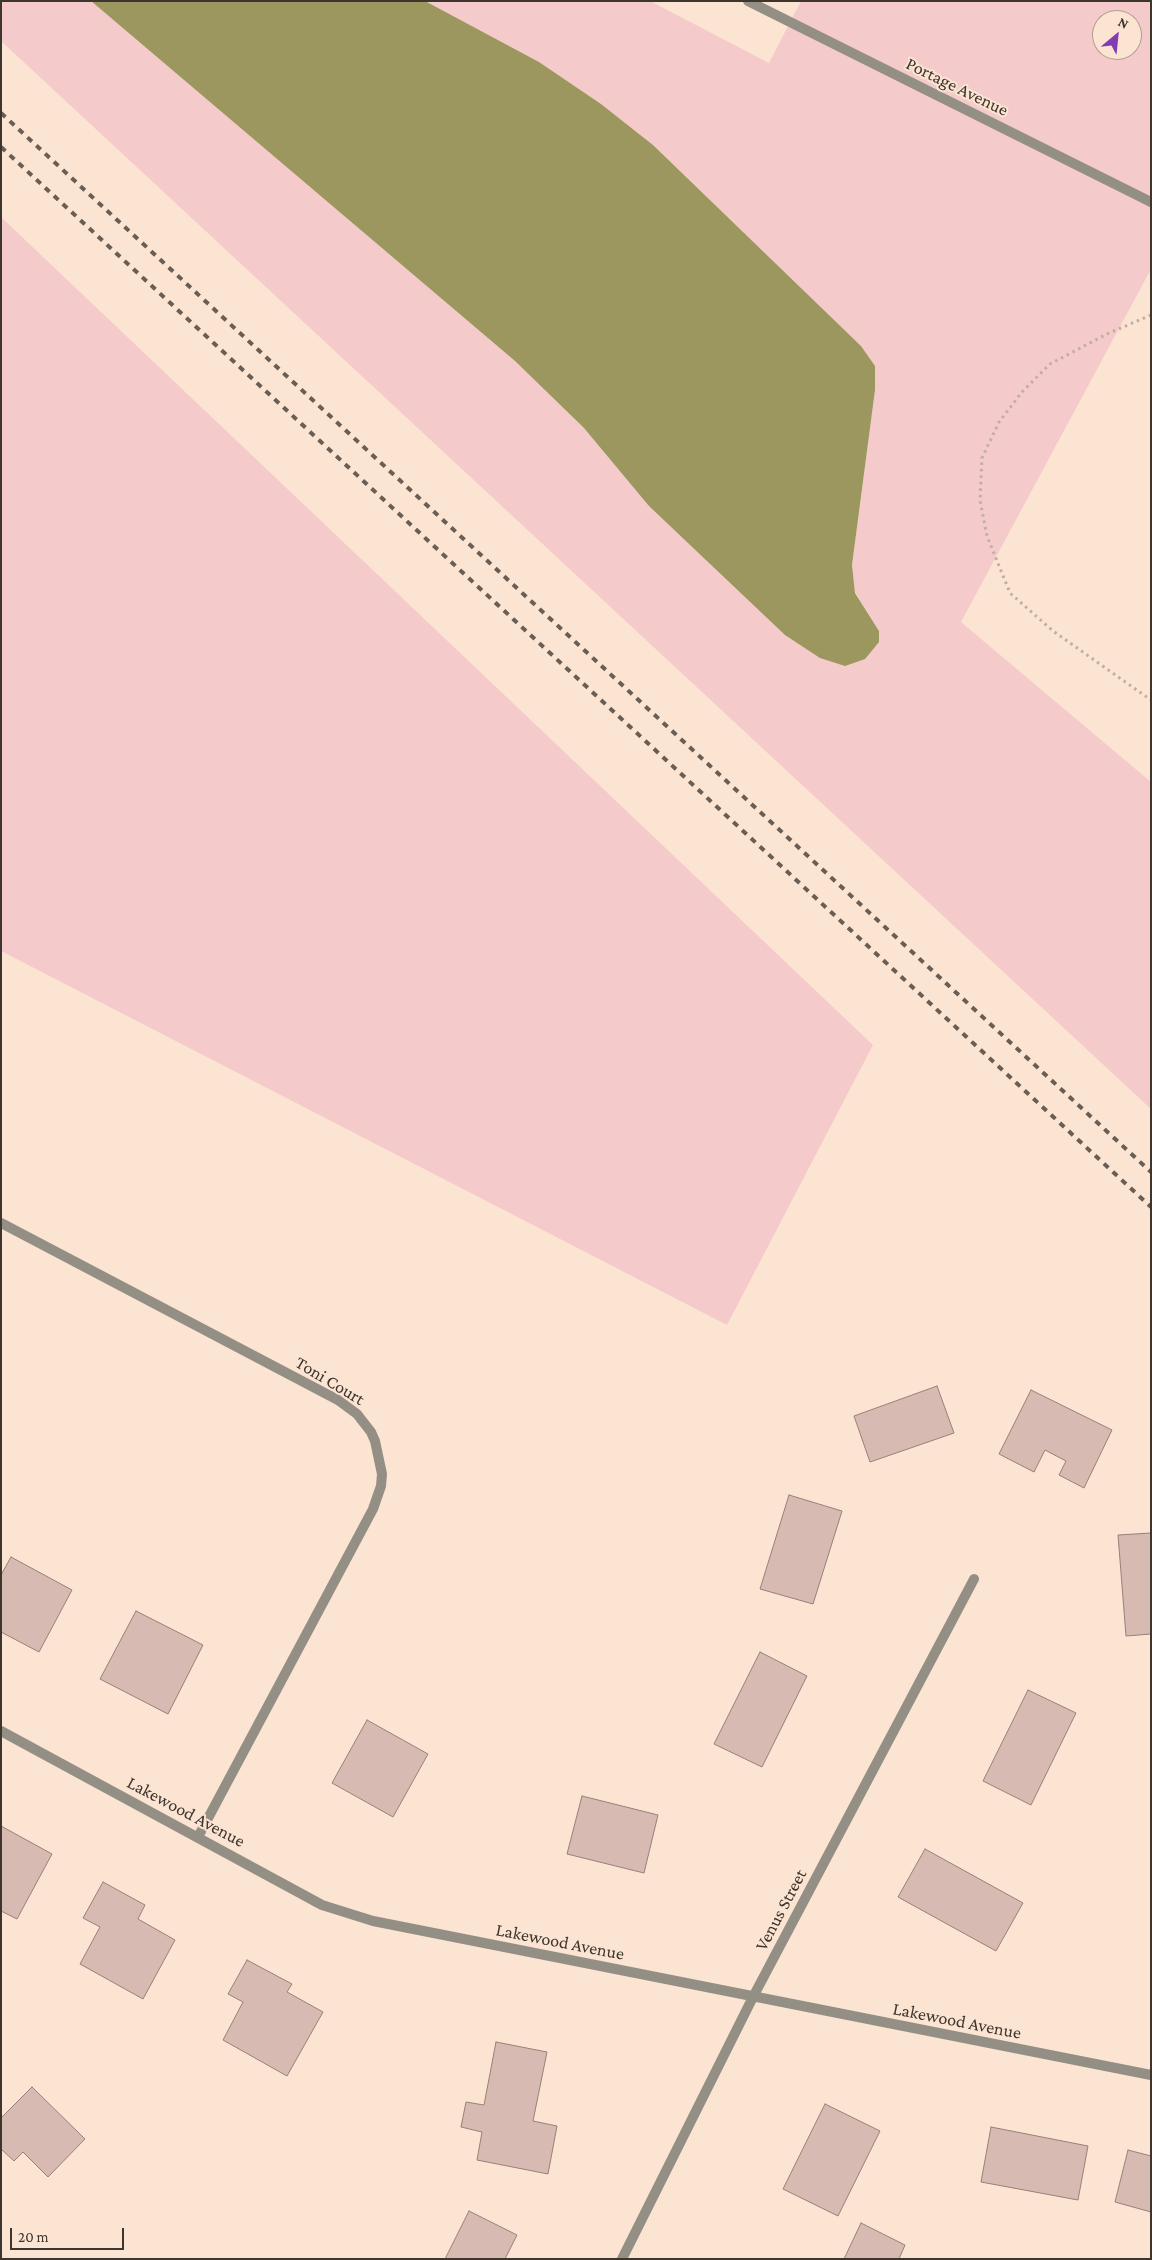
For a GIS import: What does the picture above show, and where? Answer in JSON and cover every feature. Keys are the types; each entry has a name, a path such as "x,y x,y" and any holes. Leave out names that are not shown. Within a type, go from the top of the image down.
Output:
{"street":[{"name":"Portage Avenue","path":"748,1 1151,202"},
{"name":"Toni Court","path":"1,1223 338,1400 357,1414 371,1432 375,1441 382,1474 381,1486 375,1504 198,1837"},
{"name":"Venus Street","path":"622,2259 753,1997 974,1579"},
{"name":"Lakewood Avenue","path":"1,1731 322,1905 373,1921 1151,2075"}],"path":[{"path":"1151,315 1107,334 1050,364 1022,392 999,422 982,458 980,500 987,536 1010,593 1053,631 1151,700"}],"shaded area":[{"path":"1,1 91,1 515,361 584,428 879,631 855,592 852,565 875,390 874,366 861,346 653,145 601,104 539,62 425,1 650,1 769,63 801,1 1151,1 1151,269 961,622 1151,782 1151,1109 1,41"},
{"path":"91,1 425,1 539,62 601,104 653,145 861,346 875,366 875,390 852,565 855,593 879,631 879,642 865,659 845,666 820,658 785,635 649,506 584,428 515,361"},
{"path":"1,217 873,1045 727,1325 1,951"}],"building":[{"path":"937,1386 954,1433 870,1462 854,1416"},
{"path":"1031,1390 1112,1430 1084,1488 1059,1475 1066,1461 1045,1450 1034,1472 999,1454"},
{"path":"789,1495 842,1511 813,1604 760,1589"},
{"path":"1151,1533 1151,1634 1126,1636 1118,1535"},
{"path":"11,1557 72,1590 39,1652 1,1632 1,1575"},
{"path":"136,1611 203,1645 168,1714 100,1679"},
{"path":"760,1652 807,1676 762,1767 714,1744"},
{"path":"1028,1690 1076,1713 1031,1805 983,1781"},
{"path":"367,1720 428,1754 393,1817 332,1783"},
{"path":"582,1796 658,1815 644,1873 567,1854"},
{"path":"1,1826 52,1854 17,1919 1,1911"},
{"path":"925,1849 1023,1903 996,1951 898,1897"},
{"path":"103,1882 145,1905 138,1919 175,1940 143,1999 80,1964 100,1927 83,1918"},
{"path":"247,1960 292,1984 287,1992 323,2012 287,2076 223,2040 243,2002 228,1994"},
{"path":"496,2042 547,2052 533,2121 557,2126 548,2174 477,2160 482,2132 461,2127 466,2102 484,2105"},
{"path":"32,2087 85,2139 48,2177 23,2152 14,2161 1,2149 1,2118"},
{"path":"825,2104 880,2131 838,2216 783,2189"},
{"path":"991,2127 1088,2146 1078,2200 981,2182"},
{"path":"1128,2150 1151,2156 1151,2212 1115,2202"},
{"path":"469,2211 517,2235 505,2259 445,2259"},
{"path":"861,2223 905,2245 899,2259 844,2259"}],"railway":[{"path":"1,113 1151,1172"},
{"path":"1,147 1151,1207"}]}
